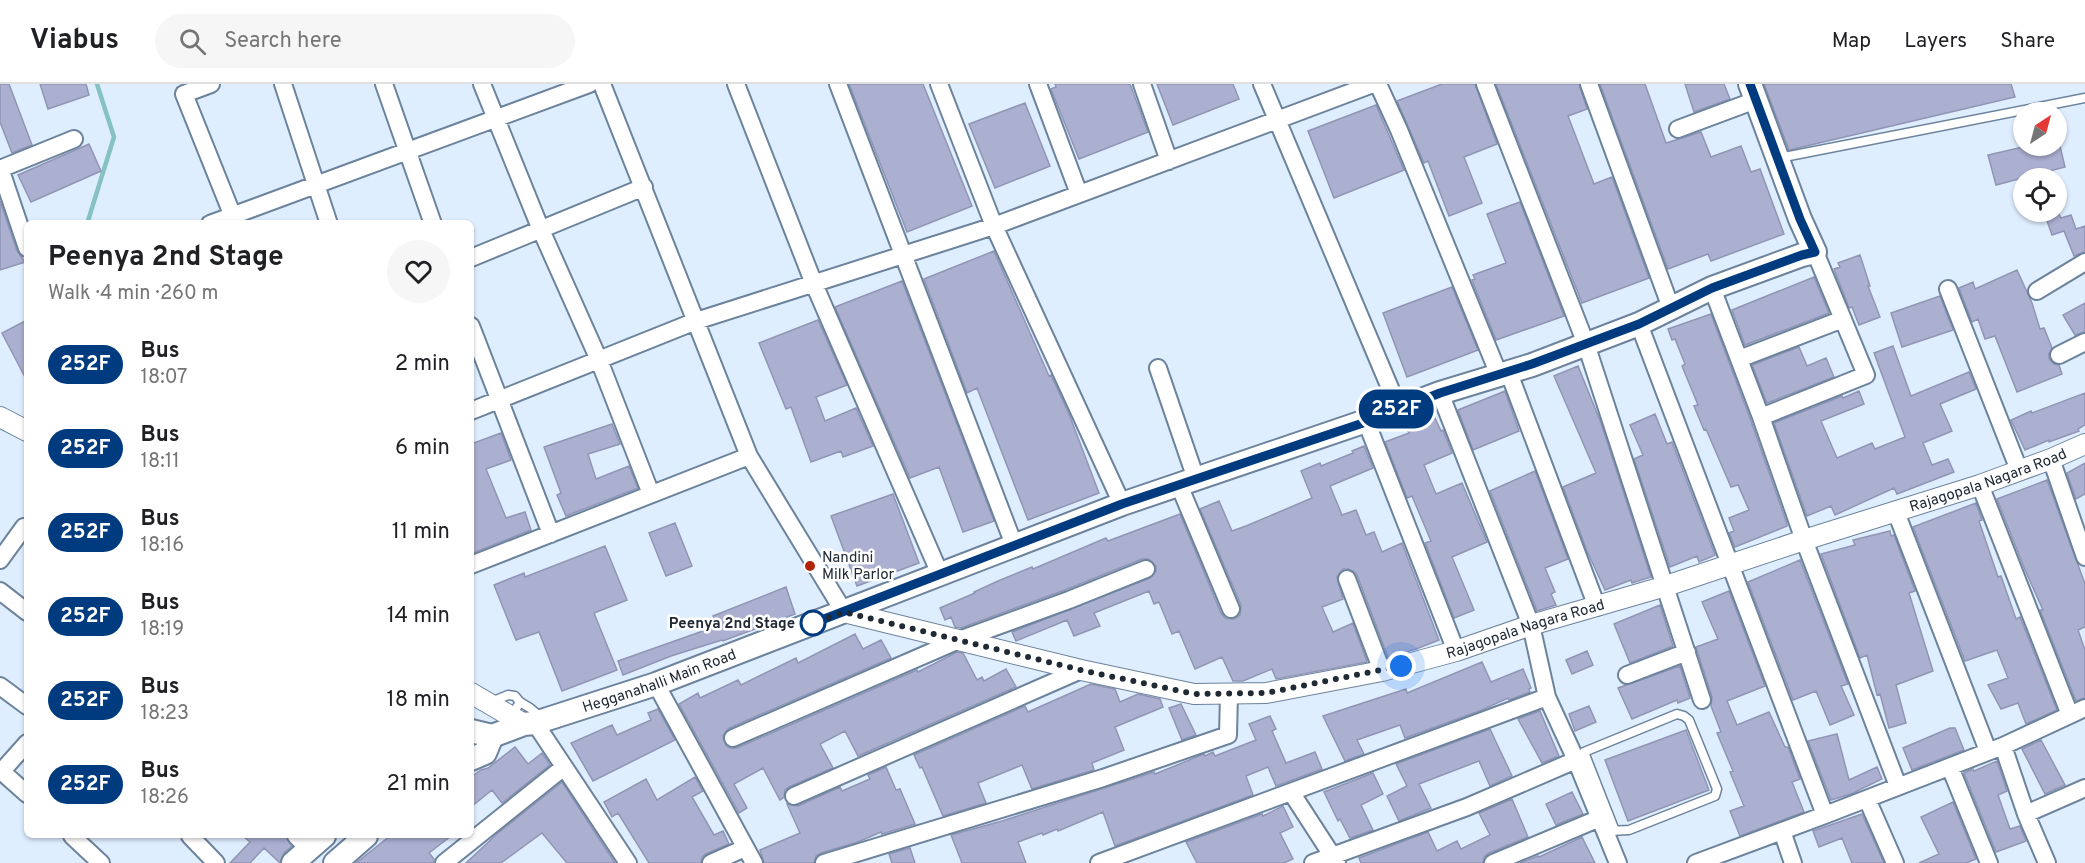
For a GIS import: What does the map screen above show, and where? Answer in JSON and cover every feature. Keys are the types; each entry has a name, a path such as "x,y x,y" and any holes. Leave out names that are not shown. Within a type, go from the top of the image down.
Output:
{"main road":[{"path":"1753,92 1800,219 1815,252"},
{"name":"Hegganahalli Main Road","path":"481,734 527,717 656,684 1122,504 1366,422 1398,407 1504,374 1586,344 1639,324 1712,288 1815,252"},
{"path":"474,758 485,753 481,734"},
{"path":"335,863 364,838"}],"street":[{"path":"211,84 182,89 235,219 316,185 589,84"},
{"path":"283,84 328,220"},
{"path":"384,84 433,220"},
{"path":"482,84 541,230 599,360 651,494"},
{"path":"602,84 749,456 844,612"},
{"path":"736,84 814,284 940,574"},
{"path":"838,84 1014,545"},
{"path":"939,84 994,226 1122,504"},
{"path":"1038,84 1079,194"},
{"path":"1142,84 1169,161"},
{"path":"1262,84 1398,407"},
{"path":"474,410 696,321 994,226 1375,84 1399,130 1504,374 1597,607"},
{"path":"1485,84 1586,344 1702,700"},
{"path":"1589,84 1671,308"},
{"path":"1678,129 1753,92"},
{"path":"24,241 4,194 0,169 74,139"},
{"path":"474,257 644,188"},
{"path":"1761,417 1866,375 1815,252"},
{"path":"2037,291 2085,262"},
{"path":"1712,288 1761,417 1803,540 1898,786"},
{"path":"1948,289 2019,470"},
{"path":"1739,359 1843,319"},
{"path":"1639,324 1826,815"},
{"path":"474,334 551,534"},
{"path":"2059,355 2085,342"},
{"path":"1158,368 1187,482 1231,609"},
{"path":"1440,393 1531,625 1547,697 1580,756 1618,863"},
{"path":"0,417 24,429"},
{"path":"1366,422 1456,651"},
{"name":"Rajagopala Nagara Road","path":"844,612 1081,670 1194,694 1266,693 1382,671 1456,651 1531,625 1666,586 1803,540 1980,485 2085,444"},
{"path":"474,564 749,456"},
{"path":"2051,459 2085,557"},
{"path":"1696,863 1716,859 1782,831 1950,767 2078,711 1980,485"},
{"path":"1896,512 1995,749 2047,863"},
{"path":"0,560 24,529"},
{"path":"733,738 959,640 1070,600 1146,569"},
{"path":"1347,579 1382,671"},
{"path":"0,591 24,610"},
{"path":"1627,675 1687,652"},
{"path":"794,796 1081,670"},
{"path":"656,684 754,863"},
{"path":"0,686 24,704"},
{"path":"824,863 1102,778 1228,735 1229,694"},
{"path":"1099,863 1547,697"},
{"path":"479,698 527,717 564,767 628,863"},
{"path":"24,746 1,771 24,791"},
{"path":"1313,863 1335,859 1467,807 1580,756"},
{"path":"447,862 564,767"},
{"path":"1950,767 1989,863"},
{"path":"2026,814 2085,788"},
{"path":"1291,792 1335,859"},
{"path":"1867,799 1895,863"},
{"path":"1493,863 1607,828"},
{"path":"1782,831 1793,863"},
{"path":"74,838 101,863"},
{"path":"192,838 216,863"},
{"path":"711,863 746,848"}],"lane":[{"path":"1778,158 2085,98"},
{"path":"1580,756 1677,714 1689,720 1716,789 1715,796 1710,799 1629,830 1607,828"}],"building":[{"path":"0,84 9,84 32,145 12,153 0,122"},
{"path":"40,84 86,84 89,95 48,109"},
{"path":"849,84 923,84 972,206 907,232"},
{"path":"1055,84 1130,84 1148,132 1079,159 1051,89 1056,87"},
{"path":"1157,84 1233,84 1239,99 1173,125"},
{"path":"1442,84 1475,84 1497,144 1464,157 1482,203 1449,216 1428,161 1424,163 1397,101"},
{"path":"1496,84 1579,84 1587,109 1568,116 1594,184 1612,177 1649,278 1582,303"},
{"path":"1600,84 1645,84 1666,143 1701,132 1711,157 1741,146 1751,172 1760,169 1784,234 1711,261 1708,254 1668,269"},
{"path":"1685,84 1724,84 1730,99 1694,112"},
{"path":"1764,84 2011,84 2015,97 1789,150"},
{"path":"1025,103 1050,166 995,188 969,124"},
{"path":"1376,105 1404,170 1334,198 1308,131"},
{"path":"89,144 101,171 31,202 18,175"},
{"path":"2013,149 2013,156 2062,156 2065,167 2013,168 2013,181 1996,185 1988,155"},
{"path":"0,201 17,251 24,262 0,270"},
{"path":"1520,202 1564,316 1496,340 1472,280 1475,279 1473,275 1506,263 1487,214"},
{"path":"2071,215 2076,229 2085,226 2085,252 2074,256 2064,231 2052,235 2047,222 2067,222 2067,216"},
{"path":"994,251 1049,376 1051,375 1069,414 1099,493 1028,520 977,388 967,393 924,279"},
{"path":"1860,255 1870,286 1868,286 1880,317 1859,325 1852,307 1849,308 1834,269 1840,267 1838,263"},
{"path":"2017,270 2032,303 2040,329 2044,328 2052,348 2049,359 2059,365 2062,374 2017,392 1995,336 1985,339 1978,319 1972,322 1959,288 1973,282 1975,289"},
{"path":"1814,277 1829,313 1745,345 1732,310"},
{"path":"902,281 994,521 963,532 939,467 910,478 835,307"},
{"path":"1452,287 1478,350 1407,377 1383,313"},
{"path":"1940,296 1953,330 1902,347 1891,313"},
{"path":"2085,303 2085,332 2075,335 2063,315"},
{"path":"1711,314 1787,524 1787,526 1735,547 1729,533 1734,531 1729,518 1749,510 1738,485 1731,487 1706,429 1704,430 1694,406 1698,405 1682,366 1685,364 1675,339 1672,340 1668,329"},
{"path":"818,320 847,385 816,397 825,421 856,408 873,446 843,457 841,451 811,462 791,407 786,409 759,343"},
{"path":"24,322 24,375 2,333"},
{"path":"1893,346 1911,396 1969,372 1976,389 1940,404 1952,431 1923,443 1932,465 1948,459 1954,472 1897,494 1894,488 1835,515 1831,506 1807,516 1774,423 1859,391 1864,404 1821,421 1837,458 1872,443 1875,449 1905,437 1874,353"},
{"path":"1799,347 1807,366 1826,358 1834,377 1767,403 1752,365"},
{"path":"1578,366 1601,423 1651,577 1632,583 1631,580 1605,590 1587,551 1563,487 1596,473 1554,376"},
{"path":"1505,391 1519,431 1473,450 1458,410"},
{"path":"2085,393 2085,425 2078,429 2079,431 2025,450 2011,420"},
{"path":"1655,414 1667,444 1672,442 1715,555 1699,562 1697,556 1670,567 1634,459 1643,455 1630,425"},
{"path":"1434,416 1441,431 1443,430 1452,453 1424,465 1436,494 1462,483 1487,542 1452,557 1474,610 1454,618 1425,543 1431,541 1412,496 1407,498 1385,442 1409,433 1406,428"},
{"path":"612,424 620,444 588,454 596,479 629,466 638,488 566,516 557,495 561,493 544,447"},
{"path":"501,433 511,460 486,469 506,518 525,512 531,530 474,553 474,443"},
{"path":"1364,446 1373,468 1330,486 1342,515 1356,510 1366,535 1374,532 1382,552 1402,543 1439,640 1416,649 1388,657 1357,575 1348,569 1343,569 1337,577 1343,599 1322,607 1333,632 1353,623 1367,662 1276,679 1272,669 1243,681 1233,681 1222,657 1195,669 1179,631 1172,634 1159,602 1154,604 1149,591 1094,613 1100,626 1074,636 1067,620 1016,641 1012,632 1150,578 1156,571 1156,566 1148,559 1142,559 961,628 955,627 951,617 945,620 940,608 998,581 1106,538 1108,541 1180,514 1221,613 1225,618 1234,619 1240,615 1241,605 1200,509 1219,501 1232,531 1246,526 1312,498 1301,471 1320,463 1321,466"},
{"path":"2085,463 2085,494 2076,499 2067,473"},
{"path":"1535,471 1568,559 1545,568 1555,592 1551,594 1556,605 1537,611 1490,491"},
{"path":"2047,480 2085,584 2085,627 2078,630 2085,650 2085,698 2076,701 2040,610 2043,610 1997,499"},
{"path":"893,494 919,563 857,586 831,516"},
{"path":"1976,503 1982,520 1979,521 1998,577 2001,576 2016,619 2020,617 2057,710 2026,724 2018,703 2001,709 1988,685 2008,678 1997,650 1965,661 1913,527"},
{"path":"675,523 692,566 666,576 649,533"},
{"path":"1890,531 1891,536 1894,535 1915,591 1909,593 1933,671 1896,685 1906,723 1889,728 1880,694 1877,695 1867,655 1860,658 1821,554 1855,545 1853,540"},
{"path":"605,546 627,600 594,613 617,670 562,691 539,632 516,640 494,585 524,573 525,577"},
{"path":"1800,560 1848,684 1841,686 1854,715 1830,725 1816,691 1793,700 1748,582"},
{"path":"786,587 795,614 723,641 671,656 623,675 618,661 717,626 713,616"},
{"path":"1729,591 1765,686 1727,701 1737,725 1769,712 1785,747 1788,747 1800,779 1792,782 1804,812 1740,836 1730,811 1744,806 1730,772 1733,771 1717,733 1721,732 1711,706 1712,697 1696,647 1718,639 1702,602"},
{"path":"1660,605 1673,646 1630,663 1614,624"},
{"path":"855,634 863,649 881,640 891,658 729,728 723,736 726,746 737,748 917,670 918,672 957,652 963,653 977,680 982,677 984,681 1006,669 1016,687 858,756 845,731 820,744 833,768 789,787 780,800 763,768 734,784 747,808 739,813 679,704 698,693 700,698 738,680 741,685 796,658 798,663"},
{"path":"1587,651 1593,665 1572,674 1566,660"},
{"path":"1482,662 1491,682 1523,669 1531,688 1530,692 1509,700 1508,698 1405,738 1400,725 1357,740 1364,754 1345,761 1323,716 1406,689 1407,693"},
{"path":"1680,666 1690,698 1678,703 1677,700 1632,719 1618,688"},
{"path":"1091,684 1115,689 1120,702 1138,694 1160,699 1163,707 1115,727 1124,750 1092,763 1094,770 1032,789 1022,765 978,783 986,803 943,816 922,767 920,768 914,755 1025,706 1028,712"},
{"path":"1181,704 1196,735 1182,740 1169,708"},
{"path":"1589,706 1596,722 1575,731 1569,714"},
{"path":"658,709 675,740 593,781 571,743 612,725 617,735 651,720 648,713"},
{"path":"1540,711 1559,756 1542,763 1518,719"},
{"path":"1270,716 1276,729 1272,731 1286,763 1315,752 1322,769 1276,786 1268,767 1246,776 1253,795 1115,846 1103,812 1058,831 1057,829 1043,835 1042,833 1018,842 1026,863 962,863 951,835 1154,772 1155,774 1204,754 1205,756 1213,752 1215,756 1256,740 1249,724"},
{"path":"1955,728 1964,750 1912,770 1903,748"},
{"path":"1490,729 1512,776 1490,786 1479,761 1419,784 1431,808 1399,821 1387,796 1407,786 1396,764"},
{"path":"1686,730 1709,790 1628,821 1605,760"},
{"path":"1837,734 1849,780 1877,767 1882,779 1851,794 1831,800 1808,741"},
{"path":"2041,740 2065,785 2045,794 2022,749"},
{"path":"515,747 528,764 542,753 550,765 502,803 492,790 474,805 474,775 488,768"},
{"path":"1997,761 2007,791 1998,795 2010,829 2020,826 2026,841 1996,852 1964,773"},
{"path":"886,767 896,790 900,789 915,824 882,834 881,832 858,842 821,853 816,856 814,863 764,863 760,850 800,833 787,804 798,806 840,787 842,791 870,779 868,775"},
{"path":"1373,773 1383,794 1361,805 1373,830 1350,838 1340,819 1338,821 1324,792"},
{"path":"695,777 703,791 692,797 714,835 723,831 729,844 706,854 702,857 701,863 649,863 618,813 612,817 604,802 646,779 657,800"},
{"path":"562,782 615,863 567,863 542,833 501,863 466,863 498,833"},
{"path":"1572,792 1583,814 1556,825 1546,804"},
{"path":"1512,799 1528,837 1489,853 1484,857 1483,863 1361,863 1359,858 1428,832 1437,851 1457,841 1461,849 1490,835 1479,813"},
{"path":"1953,802 1976,859 1966,863 1919,863 1939,854 1921,817"},
{"path":"1283,806 1293,827 1280,833 1293,859 1284,863 1197,863 1186,842 1262,814 1263,816"},
{"path":"1862,814 1884,863 1852,863 1842,838 1819,847 1813,831"},
{"path":"1582,837 1595,863 1520,863 1539,857"},
{"path":"245,838 287,838 292,846 284,853 280,863 264,848 250,863 230,863 250,842"},
{"path":"387,838 448,838 429,853 434,863 356,863"},
{"path":"910,848 915,863 892,863 889,854"}],"waterway":[{"path":"88,220 114,137 97,84"}],"bus line":[{"name":"252F","path":"806,626 1122,504 1366,422 1398,407 1509,373 1639,324 1712,288 1815,252 1800,219 1750,84"}],"place":[{"name":"Nandini Milk Parlor","path":"810,566"},
{"name":"Peenya 2nd Stage","path":"813,623"}],"route":[{"path":"813,623 806,626 844,612 1081,670 1194,694 1266,693 1401,666"}]}
